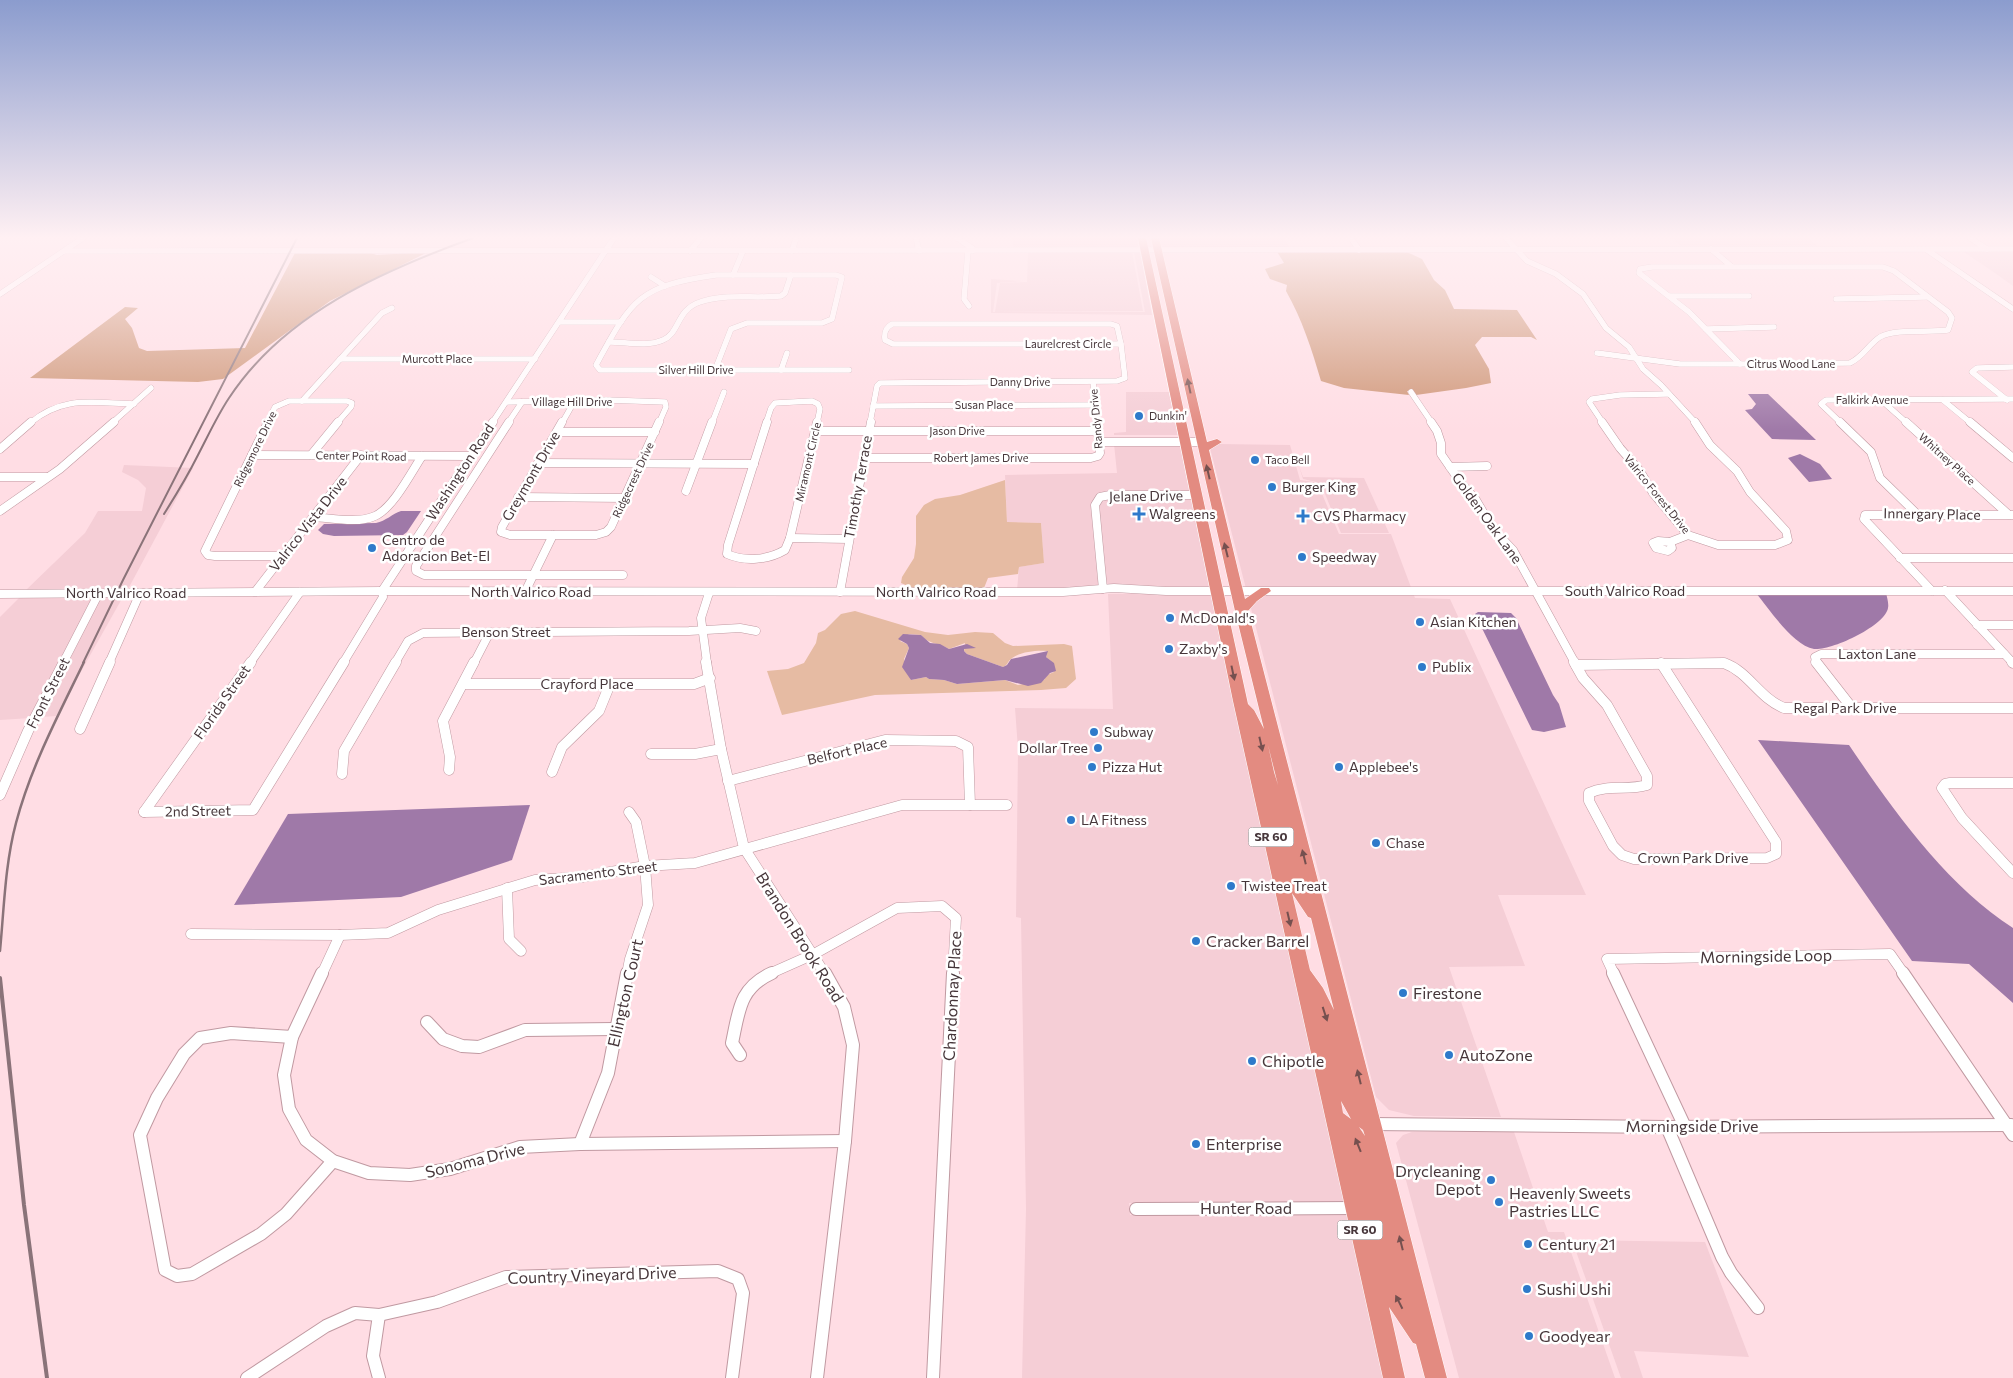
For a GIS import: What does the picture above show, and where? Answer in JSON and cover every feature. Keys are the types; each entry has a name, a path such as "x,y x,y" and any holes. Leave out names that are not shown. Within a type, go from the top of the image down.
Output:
{"highway":[{"name":"SR 60","path":"1156,302 1178,411 1193,441 1236,591 1436,1378"},
{"name":"SR 60","path":"1170,302 1193,441 1195,495 1394,1378"},
{"path":"1160,320 1174,320"},
{"path":"1193,441 1217,442"},
{"path":"1241,611 1253,598 1265,591"},
{"path":"1240,701 1251,715 1258,731 1271,787 1280,798 1290,802"},
{"path":"1263,802 1271,805 1281,819 1296,886 1320,921"},
{"path":"1302,972 1316,991 1325,1011 1350,1104 1362,1119 1371,1124"},
{"path":"1335,1118 1352,1132 1360,1150 1396,1301 1426,1341"}],"street":[{"name":"Washington Road","path":"252,810 383,597 382,591 572,302"},
{"name":"Silver Hill Drive","path":"636,302 628,310 596,365 600,370 849,370"},
{"path":"609,342 653,342 665,339 670,335 683,310 698,302"},
{"name":"Silver Hill Drive","path":"715,370 731,329 735,326 747,323 822,323 832,319 836,302"},
{"path":"966,302 969,306"},
{"name":"Valrico Forest Drive","path":"1589,302 1606,328 1624,341 1643,369 1668,394 1698,425 1710,445 1737,471 1750,492 1786,530 1788,540 1775,545 1718,545 1688,535 1653,493 1640,471 1620,448 1589,402 1600,396 1668,394"},
{"name":"Citrus Wood Lane","path":"1676,302 1706,329 1740,364"},
{"name":"Citrus Wood Lane","path":"1597,353 1680,364 1845,363 1857,358 1883,336 1897,333 1948,330 1952,318 1948,312 1933,302"},
{"path":"302,400 382,313 392,308"},
{"path":"560,322 621,322"},
{"name":"Laurelcrest Circle","path":"892,324 1110,324 1117,326 1120,344 893,344 885,340 884,335 886,329 892,324"},
{"path":"1706,329 1774,327"},
{"name":"Danny Drive","path":"880,383 1117,381 1125,378 1120,344"},
{"path":"781,370 787,352"},
{"name":"Murcott Place","path":"340,359 535,359"},
{"path":"2013,367 1977,368 1972,372 2010,399 2013,405"},
{"name":"Randy Drive","path":"1093,382 1100,453 1098,456"},
{"name":"Timothy Terrace","path":"840,592 868,431 877,386 880,383"},
{"path":"0,510 16,502 66,464 151,388"},
{"path":"686,491 724,392"},
{"name":"Golden Oak Lane","path":"1411,392 1437,431 1441,443 1441,454 1476,500 1493,529 1513,550 1535,591"},
{"name":"Falkirk Avenue","path":"1917,514 1880,478 1871,452 1821,404 1826,400 2010,399"},
{"name":"Ridgemore Drive","path":"282,556 215,556 208,555 205,552 276,407 288,401 302,400 347,401 352,403 351,407 311,455"},
{"name":"Whitney Place","path":"1881,400 2012,516"},
{"path":"1943,400 2013,458"},
{"name":"Miramont Circle","path":"754,464 771,408 775,403 812,401 818,404 820,410 816,431 790,538"},
{"name":"Village Hill Drive","path":"507,402 638,402"},
{"path":"522,402 416,566 416,571 424,575 623,575"},
{"name":"Greymont Drive","path":"553,535 510,535 501,532 518,498 574,402"},
{"name":"Ridgecrest Drive","path":"553,535 596,535 606,532 611,527 626,498 666,407 665,402 638,402"},
{"path":"0,449 48,409 58,405 68,403 134,404"},
{"name":"Susan Place","path":"873,406 1095,405"},
{"name":"Jason Drive","path":"816,431 1098,436"},
{"path":"557,432 656,432"},
{"path":"1098,436 1193,441"},
{"name":"Center Point Road","path":"252,455 470,456"},
{"name":"Valrico Vista Drive","path":"255,592 361,455"},
{"path":"313,517 364,518 374,516 384,509 422,456"},
{"name":"Robert James Drive","path":"863,458 1091,458 1098,456"},
{"path":"538,463 754,464 727,554 733,558 772,557 785,550 790,538 849,539"},
{"path":"1450,467 1487,466"},
{"path":"0,477 48,477"},
{"name":"Jelane Drive","path":"1103,589 1095,505 1100,497 1110,495 1195,495"},
{"path":"518,498 626,498"},
{"name":"Innergary Place","path":"1932,591 1864,519 1865,514 2012,516"},
{"path":"525,592 553,535"},
{"path":"1670,542 1688,535"},
{"path":"1900,558 2013,558"},
{"name":"North Valrico Road","path":"0,594 382,591 1063,592 1152,588 1166,591 1236,591"},
{"path":"1945,590 2013,662"},
{"name":"North Valrico Road","path":"1063,592 1077,594 1153,594 1166,591"},
{"name":"South Valrico Road","path":"1236,591 2013,591"},
{"name":"Crown Park Drive","path":"1535,591 1583,678 1607,705 1647,776 1648,785 1640,789 1596,789 1589,793 1589,801 1613,846 1622,855 1634,859 1767,858 1776,854 1776,842 1661,663"},
{"name":"Florida Street","path":"144,812 300,592"},
{"name":"Brandon Brook Road","path":"709,592 701,618 702,629 721,749 744,848 814,954 844,1007 853,1045 845,1141 817,1378"},
{"name":"Front Street","path":"0,795 28,731 99,593"},
{"path":"80,729 140,593"},
{"path":"1977,625 2013,625"},
{"name":"Benson Street","path":"342,774 344,751 408,641 423,633 689,631 740,628 756,631"},
{"path":"449,770 450,757 444,721 490,632"},
{"name":"Laxton Lane","path":"1852,708 1816,662 1815,657 1821,654 2004,654"},
{"name":"Regal Park Drive","path":"1576,665 1661,663 1724,663 1734,665 1746,673 1764,698 1773,705 1784,708 2013,708"},
{"name":"Crayford Place","path":"464,684 694,684 710,678"},
{"path":"552,772 562,747 599,711 610,684"},
{"name":"Belfort Place","path":"728,781 885,740 956,741 968,747 970,805"},
{"path":"651,754 695,754 721,749"},
{"path":"2013,782 1950,783 1945,784 1942,788 1947,798 1979,838 2008,864 2013,873"},
{"name":"Sacramento Street","path":"190,934 340,935 388,933 438,910 535,880 582,877 645,866 695,863 902,805 1007,805"},
{"name":"2nd Street","path":"144,812 252,810"},
{"name":"Ellington Court","path":"580,1144 608,1073 630,959 648,906 645,866 636,822 629,812"},
{"path":"506,888 509,939 522,951"},
{"name":"Chardonnay Place","path":"740,1055 732,1043 742,999 758,978 814,954 897,908 942,906 956,918 933,1378"},
{"name":"Sonoma Drive","path":"340,935 292,1037 284,1075 289,1110 306,1140 333,1161 369,1173 410,1175 450,1168 520,1147 580,1144 845,1141"},
{"name":"Morningside Loop","path":"1685,1126 1608,959 1890,954 2011,1128"},
{"path":"427,1022 443,1039 462,1046 479,1047 525,1030 615,1029"},
{"path":"292,1037 218,1034 200,1038 184,1052 144,1121 140,1135 164,1270 177,1276 192,1274 261,1234 286,1214 333,1161"},
{"name":"Morningside Drive","path":"1371,1124 2011,1128"},
{"path":"1667,1126 1722,1257 1731,1273 1758,1308"},
{"name":"Hunter Road","path":"1136,1209 1355,1208"},
{"name":"Country Vineyard Drive","path":"247,1378 326,1326 355,1313 379,1315 437,1302 506,1276 718,1271 738,1279 743,1293 732,1378"},
{"path":"379,1315 373,1356 379,1378"}],"shaded area":[{"path":"269,302 328,302 223,379 198,382 30,378 125,307 138,308 125,319 132,328 139,348 147,351 245,348"},
{"path":"991,302 994,302 993,312 1145,312 1143,302 1150,302 1152,315 991,313"},
{"path":"997,302 1141,302 1143,311 995,312"},
{"path":"1292,302 1451,302 1454,309 1517,310 1537,340 1531,337 1482,337 1475,345 1489,369 1491,383 1416,395 1413,391 1407,391 1409,395 1344,388 1321,381"},
{"path":"1126,392 1169,392 1179,435 1114,435 1114,433 1126,432"},
{"path":"1748,394 1768,394 1816,440 1772,439 1745,410 1752,409 1756,404"},
{"path":"1180,443 1191,494 1097,497 1091,505 1099,590 1017,590 1019,567 1044,563 1041,523 1007,522 1005,475 1117,473 1114,444"},
{"path":"1217,444 1290,445 1300,480 1314,482 1320,489 1339,534 1391,534 1415,598 1450,599 1586,895 1498,895 1525,966 1449,967 1501,1117 1414,1116 1389,1110 1376,1097 1210,448"},
{"path":"1800,454 1820,464 1832,479 1809,482 1788,458"},
{"path":"124,465 193,468 127,591 25,591 85,533 98,511 142,511 146,488 138,480 122,472"},
{"path":"1299,466 1303,477 1364,478 1389,533 1341,533 1323,489 1316,482 1303,479"},
{"path":"1005,480 1007,522 1041,523 1044,563 1019,567 1018,574 988,578 984,588 917,590 901,583 902,577 914,558 916,516 924,505 935,499 960,495"},
{"path":"1192,497 1211,589 1107,589 1098,505 1103,499"},
{"path":"401,511 421,511 403,535 334,536 323,534 318,530 324,524 376,523"},
{"path":"1212,593 1348,1202 1129,1203 1130,1215 1350,1214 1387,1378 1022,1378 1026,1209 1021,918 1016,917 1018,749 1015,708 1113,709 1108,594"},
{"path":"1756,593 1886,593 1888,608 1885,615 1878,622 1856,636 1832,646 1814,649 1798,641 1790,634"},
{"path":"124,595 56,716 41,717 102,596"},
{"path":"21,596 94,596 31,718 0,720 0,617"},
{"path":"855,611 925,632 948,635 975,632 993,633 1005,643 1013,646 1064,644 1072,646 1076,679 1066,688 1041,690 875,695 782,715 767,671 788,669 804,663 816,643 818,633 825,630 841,614","holes":["909,634 921,635 927,640 949,649 965,643 964,651 967,654 1003,667 1011,659 1023,653 1047,651 1046,657 1051,661 1054,672 1047,675 1044,680 1018,685 1005,680 957,684 926,677 911,680 904,659 909,648 907,644 900,641"]},
{"path":"1478,612 1511,613 1516,618 1559,704 1566,727 1544,732 1532,730 1475,614"},
{"path":"903,634 921,635 930,643 940,644 949,649 967,644 976,648 964,649 967,654 1003,667 1011,659 1048,651 1046,657 1054,663 1056,671 1050,673 1041,683 1028,686 1005,680 957,684 926,677 911,680 902,667 909,648 907,644 898,639"},
{"path":"1758,740 1849,745 1922,845 1965,890 2013,928 2013,1003 1969,964 1912,961"},
{"path":"530,805 512,860 401,897 234,905 288,814"},
{"path":"1412,1132 1514,1132 1548,1232 1564,1232 1615,1378 1459,1378 1396,1143 1403,1135"},
{"path":"1572,1240 1705,1242 1749,1357 1634,1351 1643,1378 1621,1378"}],"railway":[{"path":"83,663 123,580 264,302"},
{"path":"164,514 229,398 252,368 278,342 306,319 333,302"},
{"path":"0,951 7,870 12,839 22,802 55,721 84,662"},
{"path":"0,978 24,1205 47,1378"}],"place":[{"name":"Dunkin'","path":"1139,416"},
{"name":"Taco Bell","path":"1255,460"},
{"name":"Burger King","path":"1272,487"},
{"name":"Walgreens","path":"1139,514"},
{"name":"CVS Pharmacy","path":"1303,516"},
{"name":"Centro de Adoracion Bet-El","path":"372,548"},
{"name":"Speedway","path":"1302,557"},
{"name":"McDonald's","path":"1170,618"},
{"name":"Asian Kitchen","path":"1420,622"},
{"name":"Zaxby's","path":"1169,649"},
{"name":"Publix","path":"1422,667"},
{"name":"Subway","path":"1094,732"},
{"name":"Dollar Tree","path":"1098,748"},
{"name":"Pizza Hut","path":"1092,767"},
{"name":"Applebee's","path":"1339,767"},
{"name":"LA Fitness","path":"1071,820"},
{"name":"Chase","path":"1376,843"},
{"name":"Twistee Treat","path":"1231,886"},
{"name":"Cracker Barrel","path":"1196,941"},
{"name":"Firestone","path":"1403,993"},
{"name":"AutoZone","path":"1449,1055"},
{"name":"Chipotle","path":"1252,1061"},
{"name":"Enterprise","path":"1196,1144"},
{"name":"Drycleaning Depot","path":"1491,1180"},
{"name":"Heavenly Sweets Pastries LLC","path":"1499,1202"},
{"name":"Century 21","path":"1528,1244"},
{"name":"Sushi Ushi","path":"1527,1289"},
{"name":"Goodyear","path":"1529,1336"}]}
